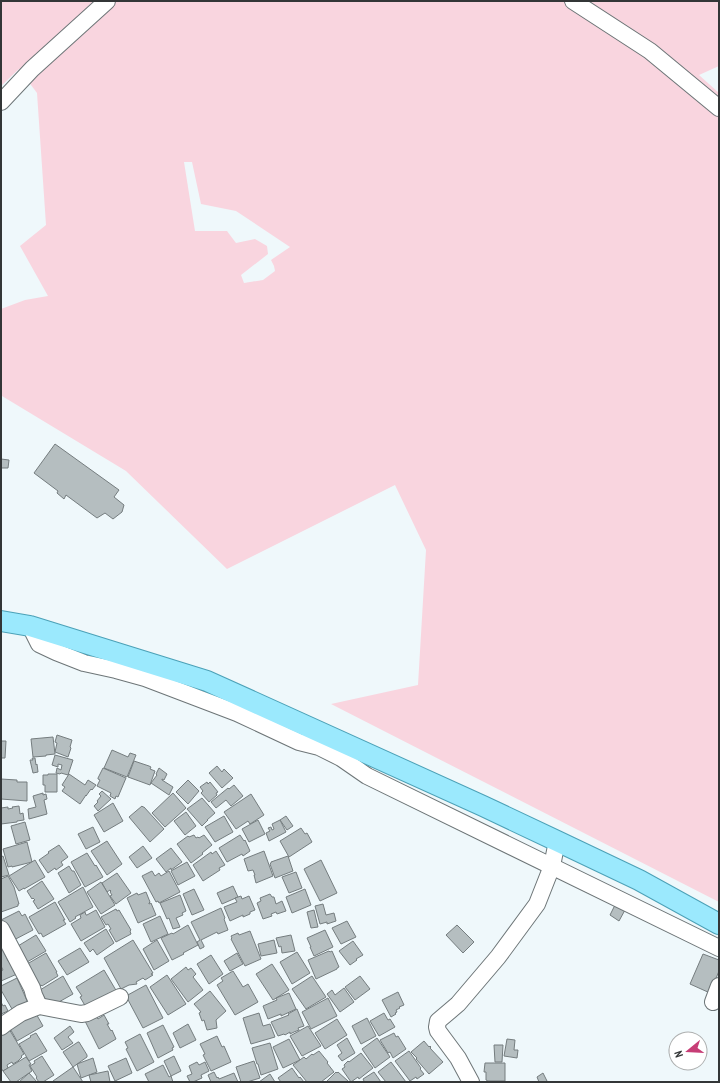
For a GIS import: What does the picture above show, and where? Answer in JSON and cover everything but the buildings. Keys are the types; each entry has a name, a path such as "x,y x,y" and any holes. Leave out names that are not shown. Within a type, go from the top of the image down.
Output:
{"main road":[{"path":"1,621 30,626 207,681 476,802 639,880 719,924"}],"street":[{"path":"1,102 32,69 107,1"},
{"path":"573,1 650,51 719,108"},
{"path":"30,626 39,644 56,652 84,663 145,678 237,713 299,742 319,747 341,758 367,776 719,948"},
{"path":"472,1082 458,1058 438,1031 438,1021 458,1004 493,963 537,904 552,866 558,841"},
{"path":"1,929 32,988 39,1006"},
{"path":"713,1002 719,986"},
{"path":"1,1027 21,1013 39,1006 81,1014 87,1013 120,997"}],"shaded area":[{"path":"1,1 719,1 719,66 699,75 719,93 719,902 331,704 418,685 426,550 395,485 227,569 126,471 1,396 1,309 25,300 48,296 20,246 46,225 37,93 19,69 1,86","holes":["184,162 192,162 201,204 236,211 290,247 271,260 275,271 263,280 244,283 241,275 268,254 267,246 255,239 236,243 227,231 195,231"]}]}
